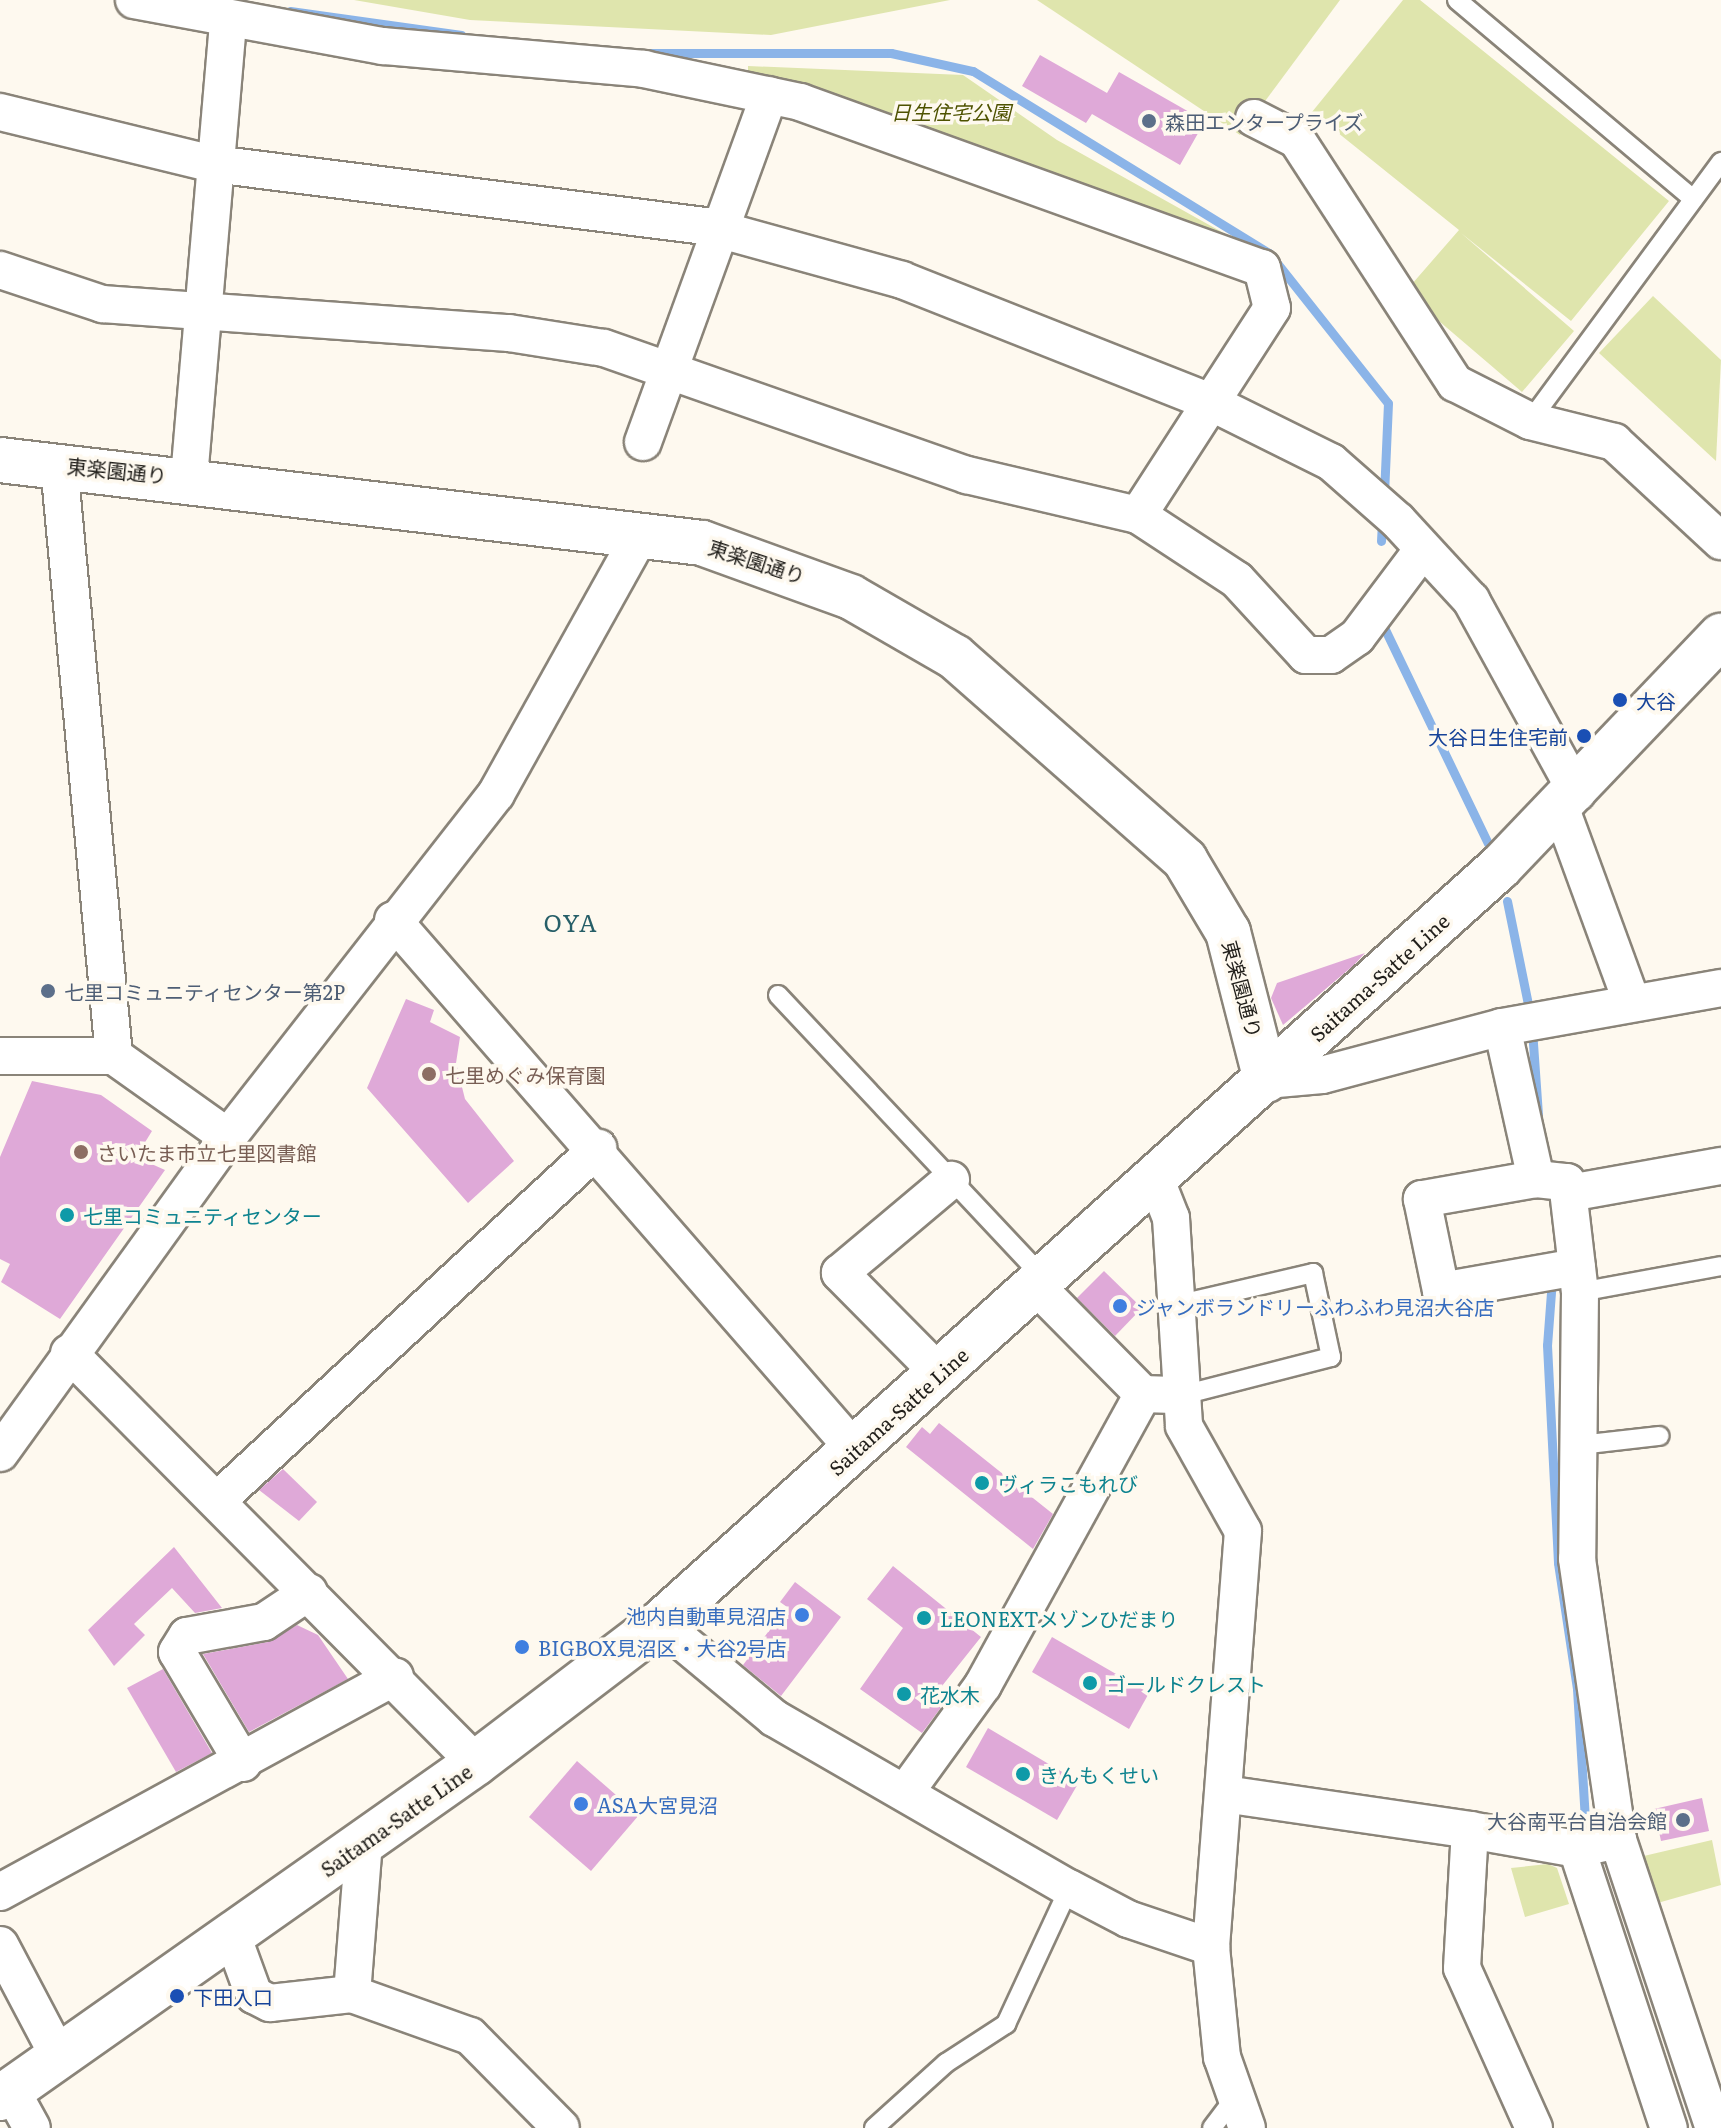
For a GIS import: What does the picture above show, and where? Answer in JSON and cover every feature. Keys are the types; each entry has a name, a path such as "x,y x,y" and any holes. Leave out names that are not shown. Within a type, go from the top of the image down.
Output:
{"main road":[{"name":"東楽園通り","path":"0,460 189,478 641,534 796,571 909,626 997,690 1133,808 1212,897 1241,973 1266,1080"},
{"name":"Saitama-Satte Line","path":"5,2094 476,1763 660,1623 1156,1180 1569,801 1721,636"}],"street":[{"path":"134,0 383,46 644,69 769,95 875,125 1262,268 1272,308 1138,515"},
{"path":"189,478 228,19"},
{"path":"643,442 769,95"},
{"path":"0,112 214,164 719,230 902,280 1212,403 1331,462 1386,510 1471,600 1569,801 1631,1000"},
{"path":"1254,118 1297,140 1455,383 1530,421 1614,442 1721,541"},
{"path":"0,270 102,304 509,333 604,348 967,475 1138,515 1237,580 1306,655 1331,655 1376,612 1423,549"},
{"path":"59,465 114,1056"},
{"path":"0,1453 69,1353 228,1137 534,736 641,534"},
{"path":"393,920 598,1148 854,1449"},
{"path":"1266,1080 1322,1075 1522,1023 1631,1000 1721,988"},
{"path":"1522,1023 1552,1186 1579,1280 1577,1559 1593,1846 1669,2128"},
{"path":"0,1056 114,1056 228,1137"},
{"path":"219,1499 598,1148"},
{"path":"1579,1280 1441,1291 1422,1199 1721,1166"},
{"path":"939,1373 840,1273 951,1180"},
{"path":"1156,1180 1171,1218 1179,1396 1191,1445 1228,1494 1243,1531 1211,1947 1241,2114"},
{"path":"1036,1286 1143,1394 1179,1396"},
{"path":"69,1353 219,1499 476,1763"},
{"path":"907,1790 983,1685 1143,1394"},
{"path":"243,1763 177,1652 187,1636 264,1622 309,1592"},
{"path":"660,1623 774,1718 907,1790 1069,1888 1128,1919 1211,1947"},
{"path":"0,1892 243,1763 395,1677"},
{"path":"1224,1794 1593,1846"},
{"path":"1470,1830 1462,1968 1534,2128"},
{"path":"352,1994 364,1841"},
{"path":"1593,1846 1714,2128"},
{"path":"232,1935 254,1995 270,2003 352,1994 470,2036 561,2128"},
{"path":"0,1945 59,2057"},
{"path":"5,2094 32,2128"}],"lane":[{"path":"1457,0 1693,199"},
{"path":"1530,421 1721,162"},
{"path":"778,995 1030,1263 1036,1286"},
{"path":"1579,1280 1721,1266"},
{"path":"1176,1305 1313,1273 1331,1357 1179,1396"},
{"path":"1580,1445 1659,1436"},
{"path":"874,2128 946,2063 1006,2024 1069,1888"},
{"path":"1212,2128 1241,2114"}],"green space":[{"path":"354,0 950,0 771,35 470,20"},
{"path":"1037,0 1340,0 1240,135"},
{"path":"1403,0 1420,0 1669,201 1571,321 1461,233 1574,331 1522,392 1405,292 1459,230 1312,112"},
{"name":"日生住宅公園","path":"748,66 963,75 1057,140 1263,255 748,81"},
{"path":"1653,296 1721,360 1716,461 1599,353"},
{"path":"1712,1840 1721,1885 1647,1906 1631,1859"},
{"path":"1548,1864 1557,1868 1569,1904 1525,1917 1511,1868"}],"building":[{"path":"1040,55 1107,93 1119,72 1205,121 1180,165 1092,114 1086,123 1022,86"},
{"path":"1365,953 1283,1025 1271,998 1277,983"},
{"path":"406,999 434,1010 430,1022 460,1037 456,1063 465,1099 514,1161 468,1203 367,1088"},
{"name":"七里コミュニティセンター","path":"32,1081 101,1095 152,1131 136,1157 165,1170 60,1319 1,1282 10,1264 0,1259 0,1157"},
{"path":"1104,1271 1142,1308 1115,1336 1077,1298"},
{"name":"ヴィラこもれび","path":"939,1423 1053,1514 1033,1549 906,1447 922,1427 930,1434"},
{"path":"283,1469 317,1502 299,1521 259,1490"},
{"path":"174,1547 222,1608 195,1613 172,1588 134,1624 145,1635 114,1666 88,1630"},
{"path":"893,1566 981,1637 938,1691 948,1698 922,1733 860,1689 903,1628 867,1599"},
{"path":"795,1582 841,1617 781,1696 743,1665 787,1607 780,1602"},
{"path":"297,1625 318,1635 348,1679 249,1732 203,1654 268,1642"},
{"name":"ゴールドクレスト","path":"1052,1637 1149,1693 1129,1729 1032,1672"},
{"path":"163,1669 212,1753 176,1772 127,1688"},
{"name":"きんもくせい","path":"988,1728 1079,1782 1057,1820 966,1767"},
{"path":"577,1761 639,1815 591,1871 529,1817"},
{"path":"1702,1798 1709,1831 1661,1841 1654,1809"}],"waterway":[{"path":"290,11 461,35"},
{"path":"647,53 891,53 973,71 1269,253 1388,403 1384,493"},
{"path":"1381,541 1382,520"},
{"path":"1380,619 1488,843"},
{"path":"1507,901 1530,1014"},
{"path":"1532,1029 1538,1114"},
{"path":"1552,1279 1547,1345 1558,1563 1577,1689 1586,1838"}],"place":[{"name":"森田エンタープライズ","path":"1149,121"},
{"name":"大谷","path":"1620,700"},
{"name":"大谷日生住宅前","path":"1584,736"},
{"name":"七里コミュニティセンター第2P","path":"48,991"},
{"name":"七里めぐみ保育園","path":"429,1074"},
{"name":"さいたま市立七里図書館","path":"81,1152"},
{"name":"七里コミュニティセンター","path":"67,1215"},
{"name":"ジャンボランドリーふわふわ見沼大谷店","path":"1120,1306"},
{"name":"ヴィラこもれび","path":"982,1483"},
{"name":"池内自動車見沼店","path":"802,1615"},
{"name":"LEONEXTメゾンひだまり","path":"924,1618"},
{"name":"BIGBOX見沼区・大谷2号店","path":"522,1647"},
{"name":"ゴールドクレスト","path":"1090,1683"},
{"name":"花水木","path":"904,1694"},
{"name":"きんもくせい","path":"1023,1774"},
{"name":"ASA大宮見沼","path":"581,1804"},
{"name":"大谷南平台自治会館","path":"1683,1820"},
{"name":"下田入口","path":"177,1996"}],"district":[{"name":"OYA","path":"571,922"}]}
